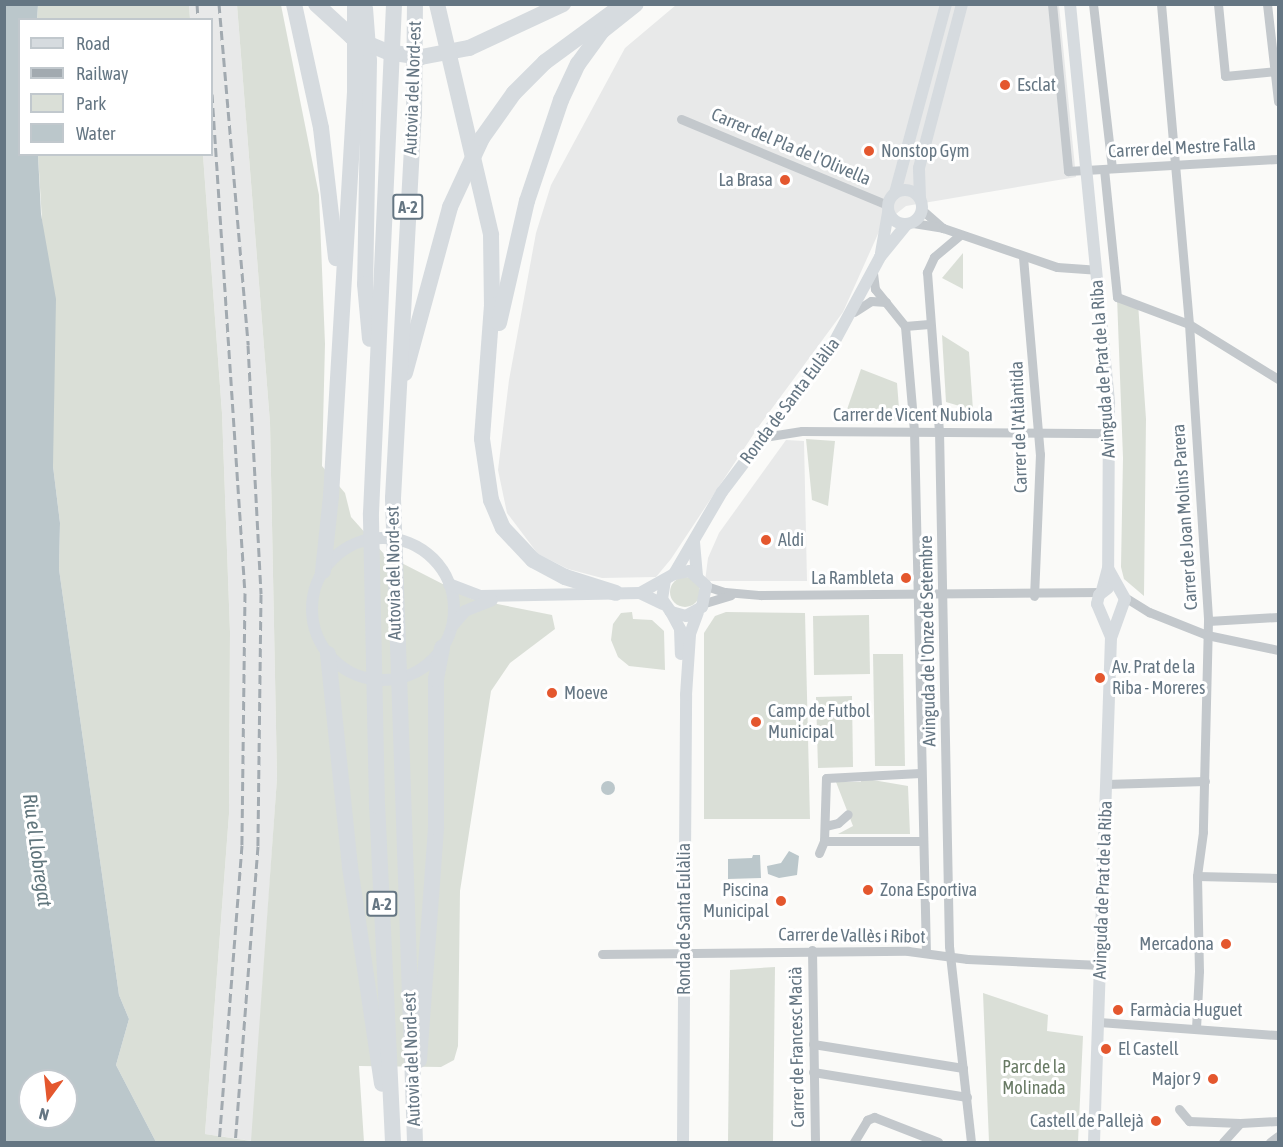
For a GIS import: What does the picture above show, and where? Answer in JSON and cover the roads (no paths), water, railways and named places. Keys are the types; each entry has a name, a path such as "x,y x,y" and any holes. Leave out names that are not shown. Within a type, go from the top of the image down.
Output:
{"highway":[{"path":"294,4 328,171 339,331"},
{"path":"323,572 332,486 339,331 355,93 355,4"},
{"path":"365,4 369,61 365,284 375,384"},
{"name":"Autovia del Nord-est","path":"393,1143 373,665 371,513 375,384 392,115 394,4"},
{"name":"Autovia del Nord-est","path":"415,4 414,115 396,408 393,588 415,1143"},
{"path":"437,4 490,235 493,288 483,466 491,500 503,528 520,550 550,570 616,593"},
{"path":"320,9 352,38 404,55 439,55 490,40 563,4"},
{"path":"396,408 435,257 468,164 482,138 514,93 545,62 624,4"},
{"path":"486,385 520,230 561,100 578,64 602,31 636,4"},
{"path":"413,1097 424,1030 434,872 436,679 442,648"},
{"path":"328,654 350,867 377,1062 392,1119"}],"main road":[{"path":"946,4 895,193 888,209 896,223 909,224 921,204 919,168 962,4"},
{"name":"Avinguda de Prat de la Riba","path":"1071,4 1110,433 1108,568"},
{"path":"895,193 907,190 921,204"},
{"name":"Ronda de Santa Eulàlia","path":"670,577 694,542 714,503 782,414 854,312 880,257 888,209"},
{"name":"Ronda de Santa Eulàlia","path":"880,257 909,224"},
{"path":"451,628 453,604 449,584 438,564 420,549 386,538 364,541 344,550 323,572 312,611 316,632 328,654 348,671 383,680 419,670 442,648 451,628 465,611 505,597"},
{"path":"694,542 698,575"},
{"path":"1108,568 1121,593 1120,612 1111,638"},
{"path":"1108,568 1101,600 1111,638"},
{"path":"449,584 472,594 505,597 640,594 686,616 701,608 706,586 698,575 690,571 670,577 640,594"},
{"path":"667,608 670,577"},
{"path":"1101,600 1121,593"},
{"path":"1101,600 1120,612"},
{"name":"Ronda de Santa Eulàlia","path":"667,608 681,639 686,695"},
{"name":"Ronda de Santa Eulàlia","path":"683,1143 686,695 690,634 701,608"},
{"name":"Avinguda de Prat de la Riba","path":"1094,1143 1111,638"}],"street":[{"path":"1052,4 1068,171 1087,170"},
{"path":"1093,4 1117,297 1189,324 1278,380"},
{"name":"Carrer de Joan Molins Parera","path":"1161,4 1189,324 1208,621 1204,782 1197,876 1199,971 1196,1028"},
{"path":"1218,4 1225,76 1276,71"},
{"path":"1267,4 1278,100"},
{"name":"Carrer del Pla de l'Olivella","path":"681,119 888,209"},
{"name":"Carrer del Mestre Falla","path":"1087,170 1278,159"},
{"path":"921,204 943,228"},
{"path":"909,224 943,228 1057,267 1096,270"},
{"name":"Avinguda de l'Onze de Setembre","path":"960,235 930,263 929,324 939,430 951,957 971,1143"},
{"name":"Carrer de l'Atlàntida","path":"1023,257 1039,433 1034,596"},
{"path":"873,273 875,289 905,326 929,324"},
{"path":"854,312 871,301 886,302"},
{"name":"Avinguda de l'Onze de Setembre","path":"905,326 914,430 919,595 920,773 926,953"},
{"path":"782,414 788,431"},
{"name":"Carrer de Vicent Nubiola","path":"764,437 788,431 939,430 1110,433"},
{"path":"706,586 736,594 1077,595 1101,600"},
{"path":"1121,593 1149,612 1207,635 1278,650"},
{"path":"701,608 736,594"},
{"path":"1120,612 1149,612"},
{"path":"1208,621 1278,617"},
{"path":"819,853 824,841 826,778 920,773"},
{"path":"1106,784 1204,782"},
{"path":"825,826 838,823 848,814"},
{"path":"824,841 836,846 923,841"},
{"path":"1197,876 1278,878"},
{"name":"Carrer de Vallès i Ribot","path":"602,954 812,950 926,953 951,957 1101,965"},
{"name":"Carrer de Francesc Macià","path":"812,950 816,1143"},
{"path":"1099,1022 1278,1035"},
{"path":"813,1044 963,1068"},
{"path":"813,1071 967,1097"},
{"path":"1179,1109 1189,1120 1240,1123 1278,1121"},
{"path":"854,1143 867,1120 874,1117 938,1143"},
{"path":"1223,1143 1240,1123"},
{"path":"1270,1143 1278,1136"}],"water":[{"name":"Riu el Llobregat","path":"4,5 38,5 37,18 18,18 18,156 38,156 41,214 56,299 53,466 60,523 59,569 119,995 129,1019 116,1065 156,1142 5,1142"},
{"path":"608,781 613,783 615,788 613,793 608,795 603,793 601,788 603,783"},
{"path":"789,851 799,856 797,875 779,878 768,874 767,866 781,863"},
{"path":"753,855 760,855 761,878 728,879 728,859 752,858"}],"railway":[{"path":"197,4 198,18"},
{"path":"219,4 248,345 261,594 258,846 235,1142"},
{"path":"213,109 245,593 242,845 219,1142"}],"place":[{"name":"Esclat","path":"1005,85"},
{"name":"Nonstop Gym","path":"869,151"},
{"name":"La Brasa","path":"785,180"},
{"name":"Aldi","path":"766,540"},
{"name":"La Rambleta","path":"906,578"},
{"name":"Av. Prat de la Riba - Moreres","path":"1100,678"},
{"name":"Moeve","path":"552,693"},
{"name":"Camp de Futbol Municipal","path":"756,722"},
{"name":"Zona Esportiva","path":"868,890"},
{"name":"Piscina Municipal","path":"781,901"},
{"name":"Mercadona","path":"1226,944"},
{"name":"Farmàcia Huguet","path":"1118,1010"},
{"name":"El Castell","path":"1106,1049"},
{"name":"Major 9","path":"1213,1079"},
{"name":"Castell de Pallejà","path":"1156,1121"}],"park label":[{"name":"Parc de la Molinada","path":"1034,1078"}]}
